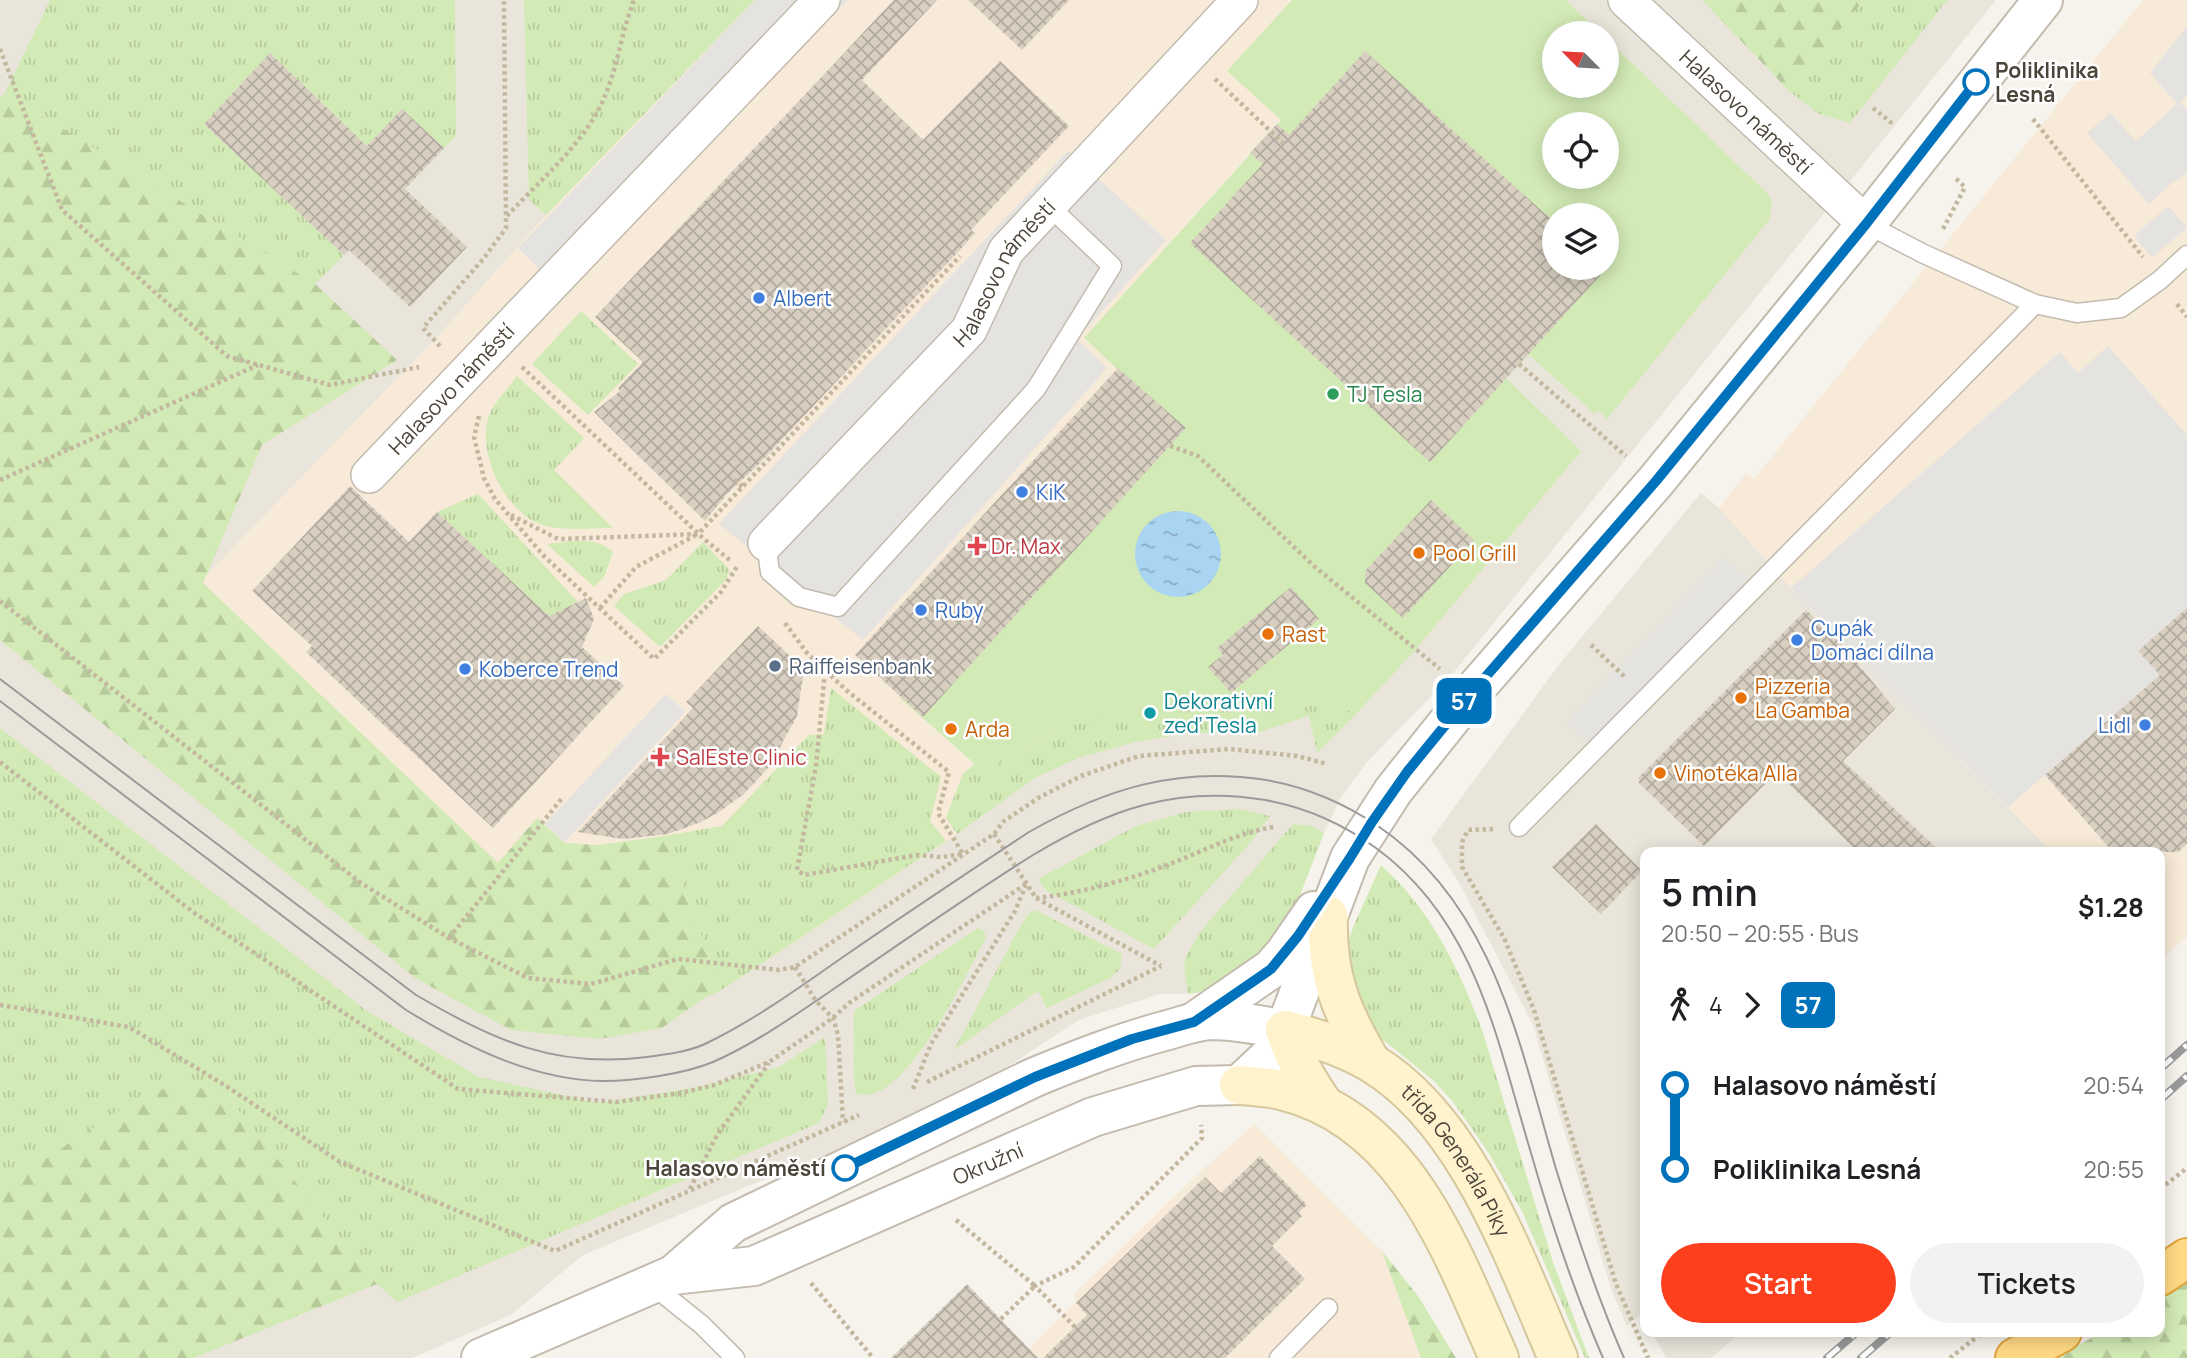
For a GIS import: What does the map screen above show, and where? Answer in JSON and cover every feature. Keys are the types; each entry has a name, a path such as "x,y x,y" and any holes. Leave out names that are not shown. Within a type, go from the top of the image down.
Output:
{"highway":[{"path":"2165,1273 2187,1258"},
{"path":"2015,1358 2053,1337"}],"main road":[{"path":"1328,915 1328,953 1336,992 1345,1017 1371,1062"},
{"path":"1286,1030 1302,1071 1324,1105"},
{"name":"třída Generála Píky","path":"1286,1030 1371,1062 1408,1091 1435,1120 1496,1214 1558,1358"},
{"path":"1239,1085 1282,1090 1324,1105 1350,1119 1391,1155 1417,1191 1451,1251 1499,1358"}],"street":[{"name":"Halasovo náměstí","path":"369,475 822,0"},
{"name":"Halasovo náměstí","path":"766,543 969,330 1006,251 1240,0"},
{"name":"Halasovo náměstí","path":"1626,0 1866,224"},
{"path":"1194,1022 1271,969 1298,936 1393,791 1469,696 1656,481 1866,224 2043,0"},
{"path":"1239,1085 1271,1055 1286,1030 1350,858"},
{"name":"Okružní","path":"481,1358 662,1279 733,1223 1035,1077 1132,1039 1194,1022 1240,1022 1286,1030"},
{"name":"Okružní","path":"662,1279 754,1266 1093,1117 1196,1086 1239,1085"}],"lane":[{"path":"766,543 770,572 799,597 838,607 1036,389 1112,266 1049,206"},
{"path":"1866,224 1924,254 2035,304 2077,313 2121,308 2160,280 2187,256"},
{"path":"1519,827 2035,304"},
{"path":"662,1279 731,1357"},
{"path":"1279,1358 1328,1308"}],"path":[{"path":"435,357 443,349 423,328 484,258 506,228 504,0"},
{"path":"507,216 565,155 598,110 617,66 634,0"},
{"path":"0,49 62,210 227,355 330,385 427,365"},
{"path":"1209,73 1283,143"},
{"path":"1873,108 1894,125"},
{"path":"2034,119 2160,280"},
{"path":"1943,229 1965,187 1954,177"},
{"path":"599,608 636,567 698,534 969,246"},
{"path":"518,364 698,534"},
{"path":"1519,364 1603,436"},
{"path":"0,480 260,365"},
{"path":"467,371 492,389 482,407 474,438 484,478 495,499 544,556 654,659 721,592 737,566 766,543"},
{"path":"1170,446 1198,456 1315,567 1424,655"},
{"path":"734,481 743,487"},
{"path":"509,514 558,539 698,534"},
{"path":"0,601 361,883 449,938 528,978 591,984 678,959 779,970 795,967 995,834 1004,821 1040,797 1082,776 1139,756 1229,749 1297,756 1327,764"},
{"path":"1591,645 1617,669"},
{"path":"807,653 825,671 949,772 938,813 963,854"},
{"path":"825,671 816,765 797,870 804,875 917,855 942,857 963,854"},
{"path":"0,762 193,912 458,1089 617,1102 714,1086 769,1062 849,1003 1026,884"},
{"path":"449,938 563,797"},
{"path":"1036,898 1060,896 1164,867 1253,831 1274,827"},
{"path":"1492,829 1468,830 1462,842 1462,867 1504,938 1534,1010 1616,1284 1648,1358"},
{"path":"901,1094 1161,966 1036,898 995,834"},
{"path":"913,1089 931,1044 1015,911 1026,884"},
{"path":"795,967 816,1001 832,1018 838,1035 843,1122"},
{"path":"0,1005 129,1027 226,1086 340,1163 555,1251 866,1111"},
{"path":"690,1190 717,1135 769,1062"},
{"path":"1001,1320 1035,1286 1074,1267 1188,1154 1202,1138 1201,1116"},
{"path":"2165,1185 2187,1168"},
{"path":"947,1212 1035,1286 1075,1327"},
{"path":"808,1279 873,1358"},
{"path":"1950,1358 1977,1337"}],"shaded area":[{"path":"0,0 755,0 546,215 442,332 175,608 946,841 957,834 946,818 1281,120 1292,0 1996,0 1450,677 1367,762 1341,797 1298,900 1206,991 1160,994 1079,1020 995,1075 868,1145 760,1181 583,1255 511,1315 412,1358 0,1358"},
{"path":"755,0 1292,0 1228,71 1281,119 1084,338 1163,412 924,720 975,764 963,773 946,818 957,834 722,990 706,996 442,875 175,608 442,332 546,215"},
{"path":"755,0 848,0 566,295 518,248"},
{"path":"2143,0 2187,0 2187,937 2165,957 2165,847 2047,847 1791,588 1719,508 1746,473 1754,479"},
{"path":"2187,26 2187,96 2180,102 2187,111 2187,173 2149,204 2087,133 2110,113 2136,141 2177,104 2150,73"},
{"path":"1068,151 1166,240 1077,339 1107,368 863,640 719,524"},
{"path":"2168,206 2187,227 2152,258 2134,236"},
{"path":"2108,346 2187,435 2187,608 2138,651 2160,675 2008,807 1791,588 2060,352 2078,373"},
{"path":"1701,493 1719,508 1791,588 2047,847 1640,847 1640,1315 1627,1326 1611,1289 1533,1025 1459,883 1431,839 1561,662"},
{"path":"1724,557 1757,587 1595,750 1567,721"},
{"path":"666,694 685,712 565,842 545,824"},
{"path":"1255,1124 1382,1251 1421,1358 1020,1358 1075,1303 1075,1293 1201,1171"},
{"path":"1655,1337 1735,1337 1711,1358 1666,1358"}],"green space":[{"path":"50,0 455,0 456,136 444,148 402,109 367,146 270,53 204,124 344,255 315,284 5,93"},
{"path":"524,0 755,0 546,215 529,200"},
{"name":"TJ Tesla","path":"1292,0 1566,0 1588,21 1542,21 1542,98 1619,98 1619,51 1769,195 1772,204 1769,220 1607,419 1598,410 1595,414 1529,355 1506,378 1581,451 1416,649 1357,713 1330,706 1289,706 1289,702 1242,706 1242,703 1199,709 1198,706 1153,714 1151,709 1107,720 1107,717 1061,728 1060,726 1022,750 1019,746 985,773 900,698 1163,412 1084,338 1281,120 1227,71"},
{"path":"1702,0 1864,0 1789,91"},
{"path":"1864,0 1947,0 1850,123 1819,114 1789,91"},
{"path":"5,93 315,284 397,360 262,445 203,583 498,863 537,818 565,843 599,845 664,836 722,990 706,997 662,1028 599,1039 511,1030 415,978 0,640 0,98"},
{"path":"581,311 638,364 588,415 532,364"},
{"path":"517,376 584,438 554,470 613,528 574,529 545,526 524,515 503,490 489,458 487,425 491,411"},
{"path":"478,494 578,602 566,608 557,624 437,512"},
{"path":"571,541 598,543 613,552 604,577 594,587 547,544"},
{"path":"703,542 727,567 729,571 726,580 660,647 614,606 624,594 666,580"},
{"path":"831,688 941,777 930,821 946,841 722,990 664,836 722,826 809,735 824,734"},
{"path":"1242,702 1243,706 1290,702 1290,706 1330,706 1357,713 1317,753 1309,716 1259,732 1191,733 1135,742 1078,758 1035,778 957,834 946,818 963,773 975,764 985,773 1019,746 1023,750 1061,726 1062,728 1107,716 1108,720 1152,709 1199,706 1200,709"},
{"path":"0,728 367,1011 479,1077 598,1103 698,1087 779,1067 825,1037 828,1105 819,1123 397,1302 377,1284 223,1091 141,1096 0,1189"},
{"path":"1240,809 1270,816 1251,842 1154,949 1047,891 1038,879 1136,826 1186,812"},
{"path":"1293,824 1311,826 1324,833 1298,900 1263,960 1206,991 1188,994 1184,967 1186,956 1200,932"},
{"path":"1381,865 1415,901 1429,921 1464,987 1483,1033 1553,1262 1589,1358 1585,1358 1522,1211 1488,1152 1453,1102 1434,1081 1372,1031 1344,954"},
{"path":"1035,910 1122,954 1120,969 1110,978 1047,1008 1038,991 954,1050 1017,932 1028,914"},
{"path":"978,928 984,931 986,937 950,1006 913,1061 893,1082 874,1093 856,1093 854,1011"},
{"path":"176,1085 223,1091 377,1284 193,1358 0,1358 0,1189 141,1096"},
{"path":"1382,1251 1418,1296 1456,1358 1421,1358"},
{"path":"2187,1280 2187,1358 2055,1358 2093,1337 2165,1337 2165,1294"}],"water":[{"path":"1178,511 1195,514 1209,523 1218,537 1221,554 1218,571 1209,585 1195,594 1178,597 1161,594 1147,585 1138,571 1135,554 1138,537 1147,523 1161,514"}],"building":[{"name":"Albert","path":"894,0 937,0 862,80 923,140 1000,61 1069,126 971,230 975,233 958,252 757,466 727,494 705,521 594,412 620,391 618,388 643,362 595,317"},
{"path":"968,0 1069,0 1022,50"},
{"name":"TJ Tesla","path":"1365,51 1542,211 1542,280 1596,280 1430,462 1190,243 1263,164 1250,153 1277,124 1289,135"},
{"path":"270,53 367,146 402,109 444,148 405,189 467,247 410,307 349,250 344,255 204,124"},
{"path":"1118,368 1186,428 923,717 855,655"},
{"name":"Koberce Trend","path":"350,486 409,542 437,512 549,616 586,598 594,619 582,647 624,686 493,828 306,652 312,646 252,591"},
{"path":"1431,500 1474,540 1403,618 1365,583 1365,571"},
{"name":"Rast","path":"1291,587 1319,619 1231,693 1208,667 1223,655 1217,648"},
{"name":"Lidl","path":"2187,608 2187,844 2178,852 2165,852 2165,847 2109,847 2045,775 2160,675 2138,651"},
{"path":"1806,610 1839,641 1895,709 1843,761 1936,847 1853,847 1777,772 1704,846 1638,782 1638,778"},
{"path":"758,626 804,669 797,716 769,767 744,794 719,812 668,834 623,839 578,832 693,708 686,702"},
{"path":"1596,824 1640,869 1640,873 1601,914 1552,867"},
{"path":"1260,1156 1307,1205 1299,1212 1302,1216 1272,1246 1305,1279 1225,1358 1043,1358 1087,1315 1076,1303 1205,1177 1221,1193"},
{"path":"967,1284 1038,1358 891,1358"}],"tram line":[{"path":"0,679 416,995 499,1038 554,1055 583,1059 647,1057 686,1050 709,1042 778,1002 1029,832 1114,793 1172,779 1234,776 1281,783 1324,797 1378,826 1417,858 1450,895 1476,936 1497,980 1514,1026 1571,1217 1624,1358"},
{"path":"0,701 406,1010 500,1059 551,1075 577,1079 616,1081 644,1078 688,1070 713,1062 791,1018 1033,855 1088,825 1116,814 1172,799 1233,796 1280,803 1323,818 1376,848 1410,878 1438,911 1460,947 1479,986 1494,1027 1555,1231 1603,1358"}],"railway":[{"path":"2165,1065 2187,1045"},
{"path":"2165,1096 2187,1076"},
{"path":"1827,1358 1851,1337"},
{"path":"1861,1358 1885,1337"}],"bus line":[{"name":"57","path":"845,1168 1035,1077 1132,1039 1194,1022 1271,969 1298,936 1407,772 1469,696 1656,481 1866,224 1976,82"}],"place":[{"name":"Poliklinika Lesná","path":"1976,82"},
{"name":"Albert","path":"759,298"},
{"name":"TJ Tesla","path":"1333,394"},
{"name":"KiK","path":"1022,492"},
{"name":"Dr. Max","path":"977,546"},
{"name":"Pool Grill","path":"1419,553"},
{"name":"Ruby","path":"921,610"},
{"name":"Rast","path":"1268,634"},
{"name":"Cupák Domácí dílna","path":"1797,640"},
{"name":"Raiffeisenbank","path":"775,666"},
{"name":"Koberce Trend","path":"465,669"},
{"name":"Pizzeria La Gamba","path":"1741,698"},
{"name":"Dekorativní zeď Tesla","path":"1150,713"},
{"name":"Lidl","path":"2145,725"},
{"name":"Arda","path":"951,729"},
{"name":"SalEste Clinic","path":"660,757"},
{"name":"Vinotéka Alla","path":"1660,773"},
{"name":"Halasovo náměstí","path":"845,1168"}]}
